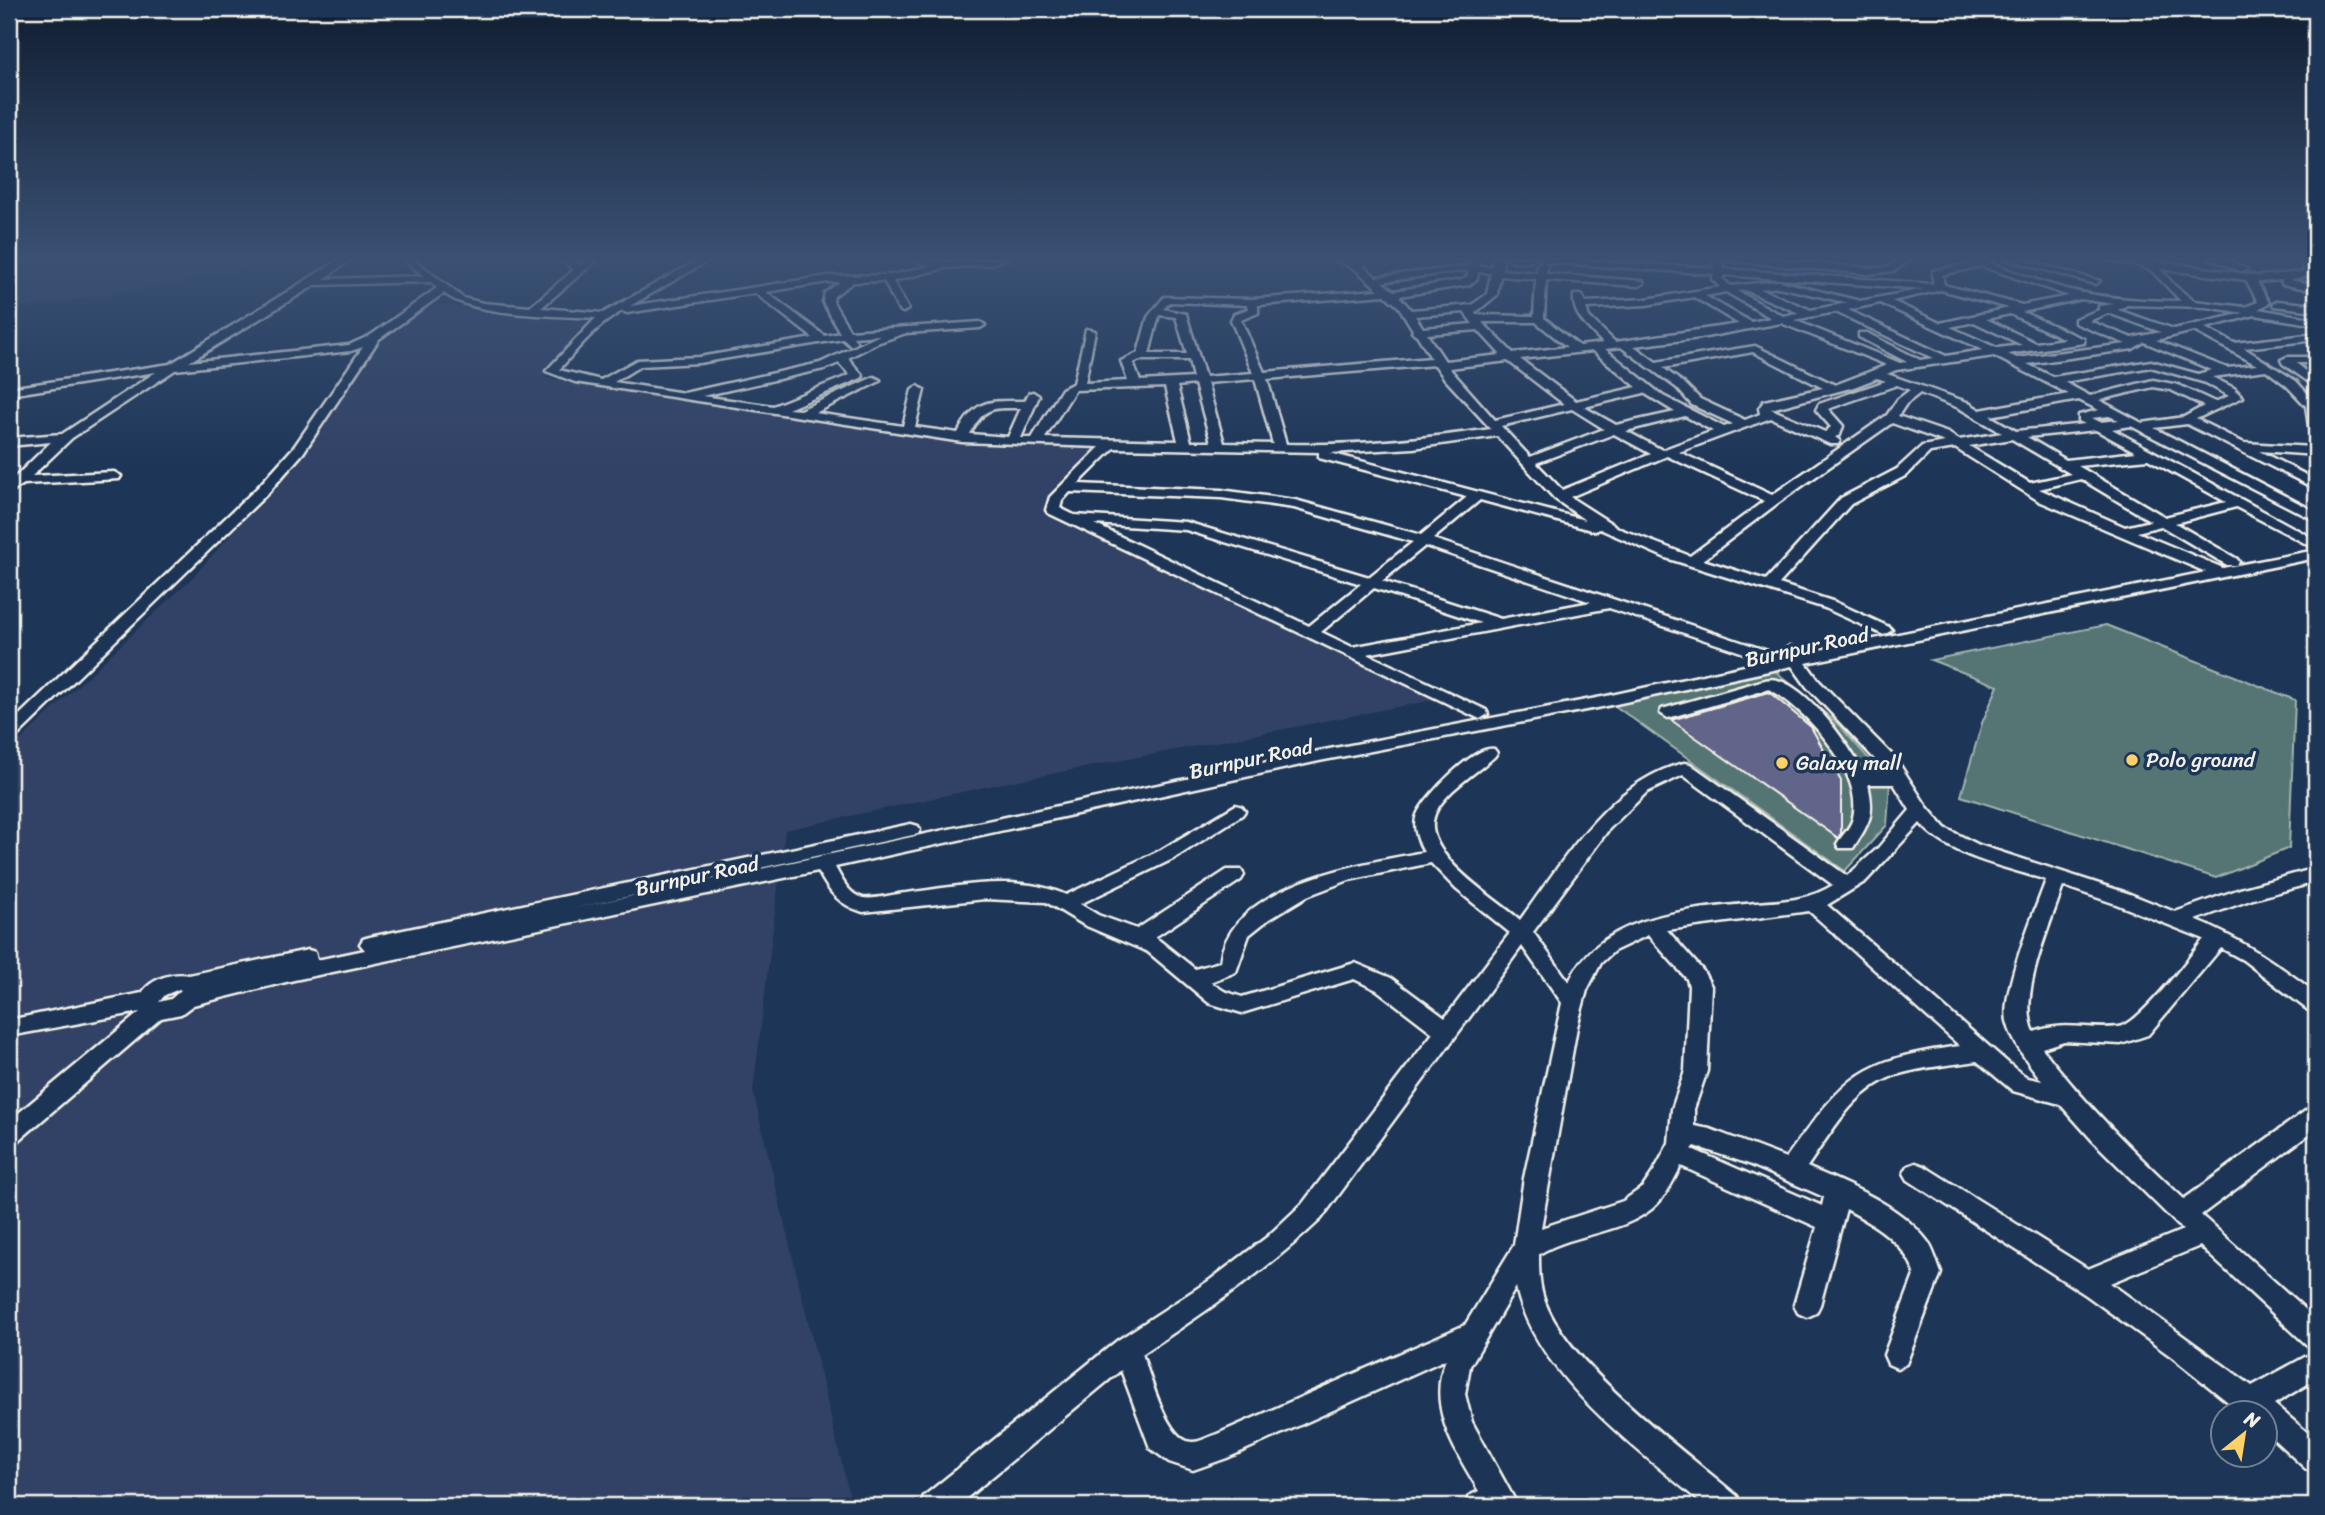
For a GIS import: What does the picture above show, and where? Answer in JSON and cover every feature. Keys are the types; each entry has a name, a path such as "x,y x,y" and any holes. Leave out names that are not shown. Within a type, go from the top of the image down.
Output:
{"street":[{"path":"14,485 65,437 170,367 235,329"},
{"path":"9,391 170,367 351,348 375,337 385,329"},
{"path":"592,329 552,371 603,384 774,410 962,438 1013,441 1304,450 1391,446 1495,428 1570,405 1646,389"},
{"path":"808,329 822,339"},
{"path":"843,329 855,351"},
{"path":"603,384 637,363 693,370 822,339 925,329"},
{"path":"1141,357 1148,329"},
{"path":"1185,329 1219,447"},
{"path":"1240,329 1260,375 1281,449"},
{"path":"1416,329 1439,363 1495,428 1560,496 1615,532"},
{"path":"1418,332 1431,329"},
{"path":"1484,329 1508,358 1570,405 1613,430 1773,500"},
{"path":"1551,329 1578,350"},
{"path":"1603,329 1619,345 1655,366 1681,386 1696,402 1744,424"},
{"path":"1037,441 1066,391 1079,386 1170,383 1508,358 1731,329"},
{"path":"1808,329 1898,366"},
{"path":"1879,329 1944,359"},
{"path":"1840,340 1894,329"},
{"path":"1945,329 1998,353 2316,517"},
{"path":"1997,329 2036,347"},
{"path":"2055,329 2102,350"},
{"path":"2015,362 2135,344 2099,329"},
{"path":"2162,329 2172,332"},
{"path":"2131,342 2187,329"},
{"path":"2197,329 2233,346 2297,389 2312,406 2316,444"},
{"path":"688,395 793,374 842,359 884,336 905,330"},
{"path":"1079,386 1090,331"},
{"path":"1863,335 1918,363"},
{"path":"9,734 263,490 299,450 375,337"},
{"path":"2233,346 2316,337"},
{"path":"2146,339 2223,372"},
{"path":"1560,496 1664,453 1766,416 1765,408 1769,404 1858,383 1898,366 2078,340"},
{"path":"2272,342 2313,360"},
{"path":"1595,348 1646,389 1684,413 1723,431"},
{"path":"1655,366 1755,349 1834,388"},
{"path":"1135,384 1127,361 1141,357 1193,357"},
{"path":"774,410 857,376 842,359"},
{"path":"2313,360 2287,359 2287,362 2316,384"},
{"path":"2050,381 2159,364 2206,380 2236,394 2235,400 2190,417 2189,420"},
{"path":"2206,380 2203,375 2265,366"},
{"path":"688,395 699,386 693,370"},
{"path":"2099,372 2134,387"},
{"path":"1877,374 1951,400 1979,414 2161,521 2221,567"},
{"path":"802,414 874,380"},
{"path":"1825,437 1836,432 1837,426 1822,410 1823,407 1897,381"},
{"path":"1170,383 1186,447"},
{"path":"1979,414 2083,398 2154,383 2163,384 2215,407"},
{"path":"1693,561 1773,500 1891,418 1902,402 1919,388"},
{"path":"2297,389 2316,391"},
{"path":"908,430 918,390"},
{"path":"962,438 974,413 981,408 1031,400 1013,441"},
{"path":"1766,411 1850,448"},
{"path":"2109,412 2083,418 2316,545"},
{"path":"1527,462 1613,430 1684,413"},
{"path":"1891,418 1934,431 2027,488 2122,532 2221,567 2316,554"},
{"path":"1770,585 1846,501 1861,491 1900,474 1917,453 1954,444 2014,435 2189,420 2316,487"},
{"path":"9,442 65,437"},
{"path":"1110,444 1052,504 1053,510 1067,519 1480,713"},
{"path":"2165,465 2243,449 2281,447 2316,450"},
{"path":"1304,450 1615,532 1693,561 1830,605 1884,631"},
{"path":"2064,464 2148,455"},
{"path":"2027,488 2082,475"},
{"path":"14,485 114,476"},
{"path":"2276,497 2316,487"},
{"path":"1067,488 1256,497 1306,507 1422,540 1768,656"},
{"path":"1310,633 1477,496"},
{"path":"2122,532 2237,503"},
{"path":"1067,519 1186,526 1374,582 1501,624"},
{"path":"9,1028 151,1005 172,1008 188,991 294,972 823,862 1319,755 1602,702 1792,656 2098,594 2316,545"},
{"name":"Burnpur Road","path":"188,991 1366,735 1768,656 1792,656 1884,631 2098,594"},
{"path":"1351,652 1613,603"},
{"path":"1792,656 1813,684 1889,763 1920,811 1938,832 1972,849 2176,919 2218,937 2250,955 2316,1004"},
{"path":"1668,713 1771,682 1800,699 1851,762 1861,797 1861,820 1846,844"},
{"path":"1488,753 1430,806 1424,822 1427,839 1435,856 1453,875 1521,933 1573,1003"},
{"path":"934,1506 1127,1349 1219,1288 1276,1245 1312,1211 1614,811 1641,788 1684,768 1847,886"},
{"path":"1856,778 1899,778"},
{"path":"1066,903 1129,875 1236,811"},
{"path":"1727,1506 1590,1386 1553,1343 1532,1307 1525,1277 1535,1186 1573,1003 1591,961 1607,946 1635,930 1813,904 1835,895 1878,862 1920,811"},
{"path":"1190,978 1227,970 1232,964 1235,946 1242,930 1301,891 1330,880 1435,856"},
{"path":"823,862 840,894 849,901 863,905 1004,891 1048,895 1066,903 1084,917 1155,947 1216,998 1230,1003 1242,1005 1355,971 1384,984 1446,1031"},
{"path":"1139,938 1234,875"},
{"path":"2176,919 2247,894 2316,875"},
{"path":"2056,878 2017,1002 2020,1034 2026,1045 2067,1097 2136,1168 2316,1336"},
{"path":"1813,904 2021,1085 2067,1097"},
{"path":"1652,926 1696,976 1700,986 1696,1071 1683,1109 1679,1149"},
{"path":"2026,1045 2060,1033 2116,1037 2130,1035 2140,1029 2218,937"},
{"path":"9,1135 151,1005"},
{"path":"1791,1170 1845,1099 1860,1084 1876,1074 1895,1067 1981,1052"},
{"path":"2184,1213 2316,1116"},
{"path":"1494,1503 1452,1402 1451,1382 1475,1333 1528,1247 1579,1224 1632,1210 1646,1200 1658,1186 1689,1136 1702,1136 1839,1191 1898,1230 1921,1251 1928,1273 1897,1355"},
{"path":"1679,1149 1830,1222"},
{"path":"1916,1173 2085,1282 2246,1400"},
{"path":"1807,1305 1839,1191"},
{"path":"2085,1282 2205,1233"},
{"path":"1127,1349 1160,1438 1179,1452 1193,1456 1217,1448 1475,1333"},
{"path":"2272,1400 2316,1364"},
{"path":"2280,1428 2316,1459"}],"shaded area":[{"path":"392,329 588,329 545,378 983,443 1117,443 1052,507 1454,696 999,784 785,830 753,1091 852,1506 9,1506 9,751 193,577 267,494 363,359"}],"green space":[{"name":"Polo ground","path":"2106,625 2295,700 2289,848 2216,878 1961,796 1982,723 1998,686 1931,660"},
{"path":"1767,664 1839,725 1890,783 1887,825 1845,871 1604,698"}],"building":[{"name":"Galaxy mall","path":"1769,692 1811,727 1841,781 1841,833 1838,838 1671,720"}],"place":[{"name":"Polo ground","path":"2132,760"},
{"name":"Galaxy mall","path":"1782,763"}]}
